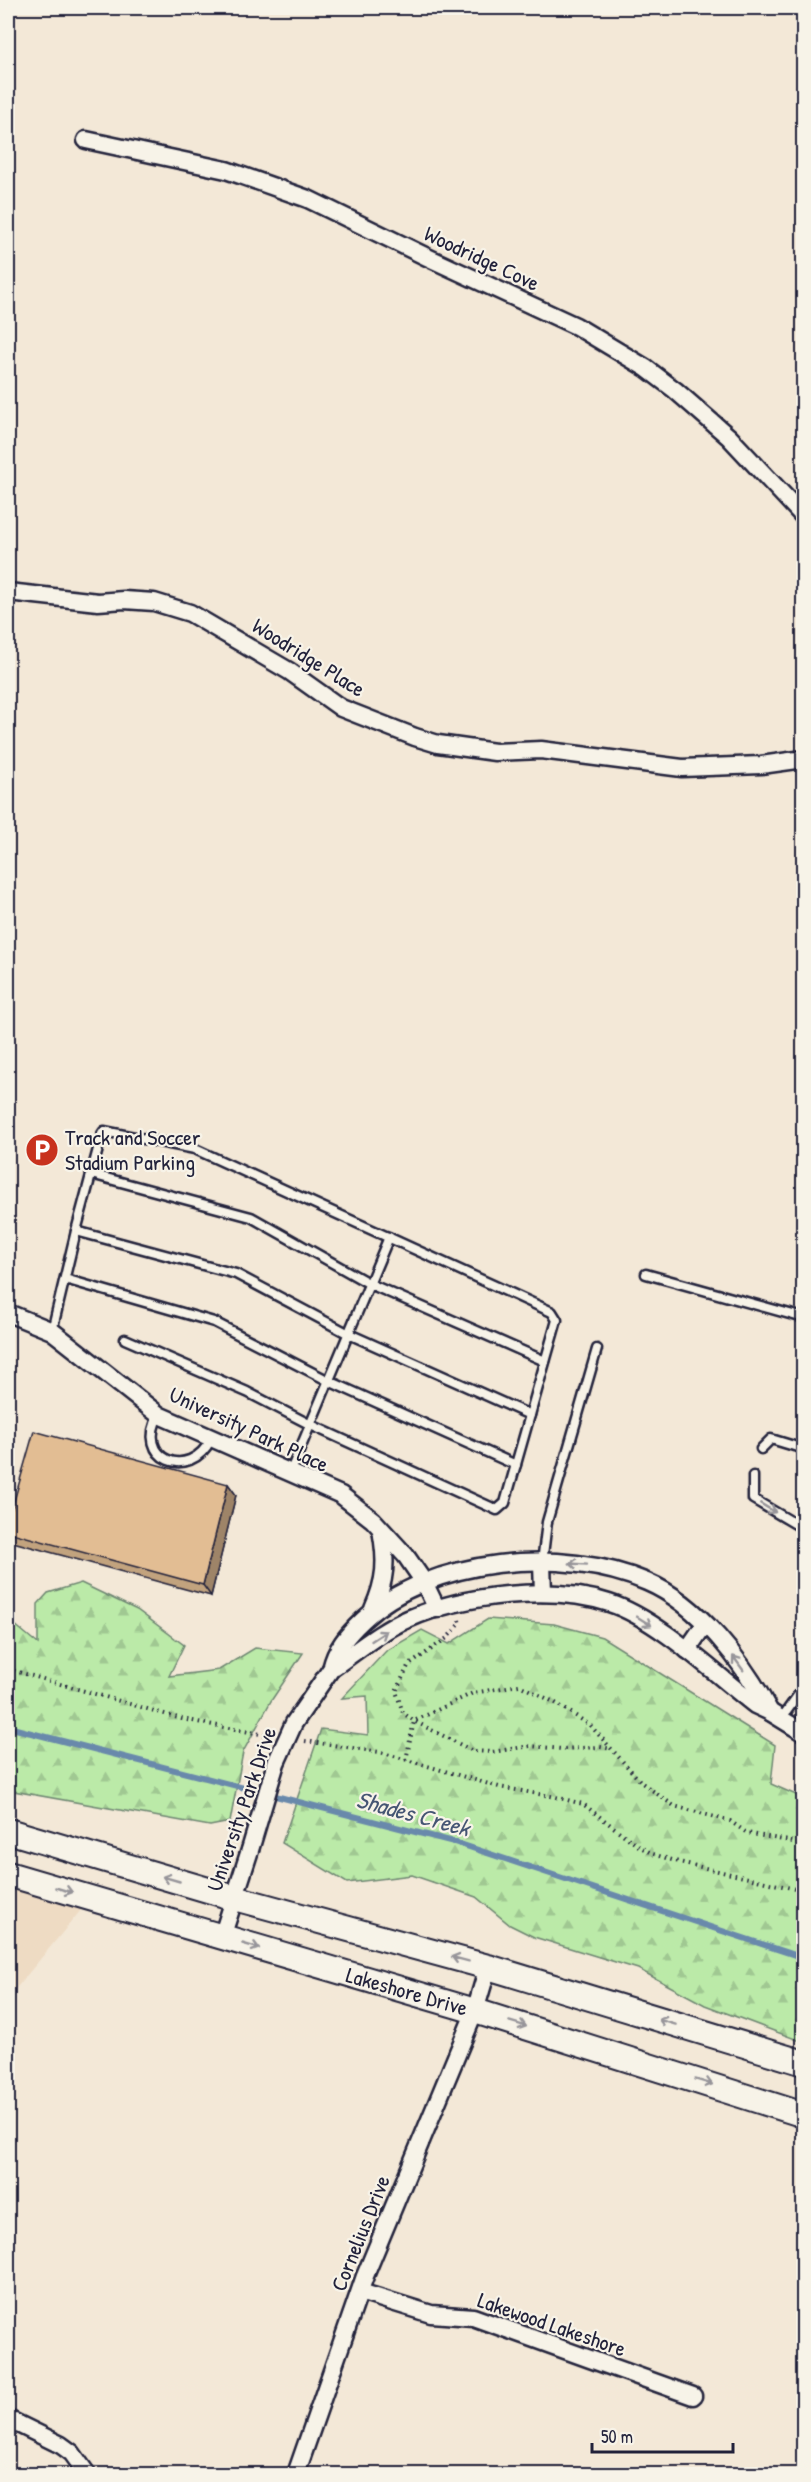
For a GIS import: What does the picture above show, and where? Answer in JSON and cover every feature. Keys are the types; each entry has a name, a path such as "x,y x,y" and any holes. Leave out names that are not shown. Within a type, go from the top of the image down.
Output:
{"main road":[{"name":"Lakeshore Drive","path":"8,1831 235,1898 488,1967 804,2063"},
{"name":"Lakeshore Drive","path":"8,1874 475,2011 804,2115"}],"street":[{"name":"Woodridge Cove","path":"86,140 226,170 308,199 576,326 646,368 682,396 729,437 804,517"},
{"name":"Woodridge Place","path":"8,592 98,602 124,600 154,602 190,613 289,671 341,708 438,744 495,752 542,750 682,768 761,765 804,759"},
{"name":"University Park Place","path":"8,1313 52,1331 159,1415 341,1496 380,1529 406,1556 443,1607"},
{"path":"372,1611 384,1584 385,1567 380,1529"},
{"name":"University Park Drive","path":"222,1937 276,1763 294,1723 331,1669 335,1652 372,1611 401,1592 438,1576 481,1568 542,1563 588,1565 648,1582 686,1608 722,1640 776,1715"},
{"path":"542,1563 543,1593"},
{"name":"University Park Drive","path":"331,1669 406,1620 443,1607 513,1595 552,1592 610,1603 640,1618 687,1650 755,1705 804,1733"},
{"path":"687,1650 705,1624"},
{"name":"Cornelius Drive","path":"303,2472 360,2292 475,2011 488,1967"},
{"name":"Lakewood Lakeshore","path":"360,2292 430,2314 472,2318 693,2397"},
{"path":"8,2419 61,2445 72,2453 87,2475"}],"lane":[{"path":"52,1331 91,1174 102,1134 105,1131 195,1149 552,1312 557,1320 505,1503 497,1510 311,1425 247,1392 125,1340"},
{"path":"91,1174 251,1217 370,1284 545,1361"},
{"path":"76,1231 237,1275 349,1334 530,1415"},
{"path":"290,1474 389,1237"},
{"path":"646,1274 804,1318"},
{"path":"65,1279 214,1322 329,1381 516,1465"},
{"path":"542,1563 547,1522 597,1349"},
{"path":"159,1415 153,1425 152,1439 154,1447 165,1458 181,1463 191,1460 205,1450 210,1439"},
{"path":"761,1449 771,1439 804,1449"},
{"path":"753,1476 753,1499 804,1529"},
{"path":"776,1715 804,1687"}],"path":[{"path":"443,1607 459,1617 460,1624 447,1638 408,1666 396,1691 403,1713 473,1751 492,1752 530,1746 562,1749 600,1747 613,1749"},
{"path":"8,1669 182,1719 274,1737"},
{"path":"414,1721 473,1693 519,1685 554,1702 590,1725 642,1782 674,1806 730,1821 747,1833 804,1844"},
{"path":"406,1760 414,1721"},
{"path":"297,1740 380,1752 499,1788 556,1797 583,1804 629,1840 652,1854 804,1891"}],"shaded area":[{"path":"8,1874 91,1898 8,1998"}],"green space":[{"path":"81,1583 137,1610 184,1645 169,1676 219,1670 255,1648 303,1653 271,1701 243,1752 230,1822 210,1826 8,1790 8,1619 38,1644 38,1604 48,1593"},
{"path":"488,1619 554,1624 602,1637 775,1745 771,1784 803,1798 803,2042 705,2005 638,1969 534,1937 510,1925 476,1897 412,1875 347,1883 282,1843 321,1729 368,1735 367,1696 342,1698 386,1651 422,1630 449,1644"}],"building":[{"path":"34,1431 228,1484 203,1585 8,1532 8,1522"}],"waterway":[{"name":"Shades Creek","path":"8,1727 454,1842 804,1958"}],"place":[{"name":"Track and Soccer Stadium Parking","path":"42,1150"}]}
